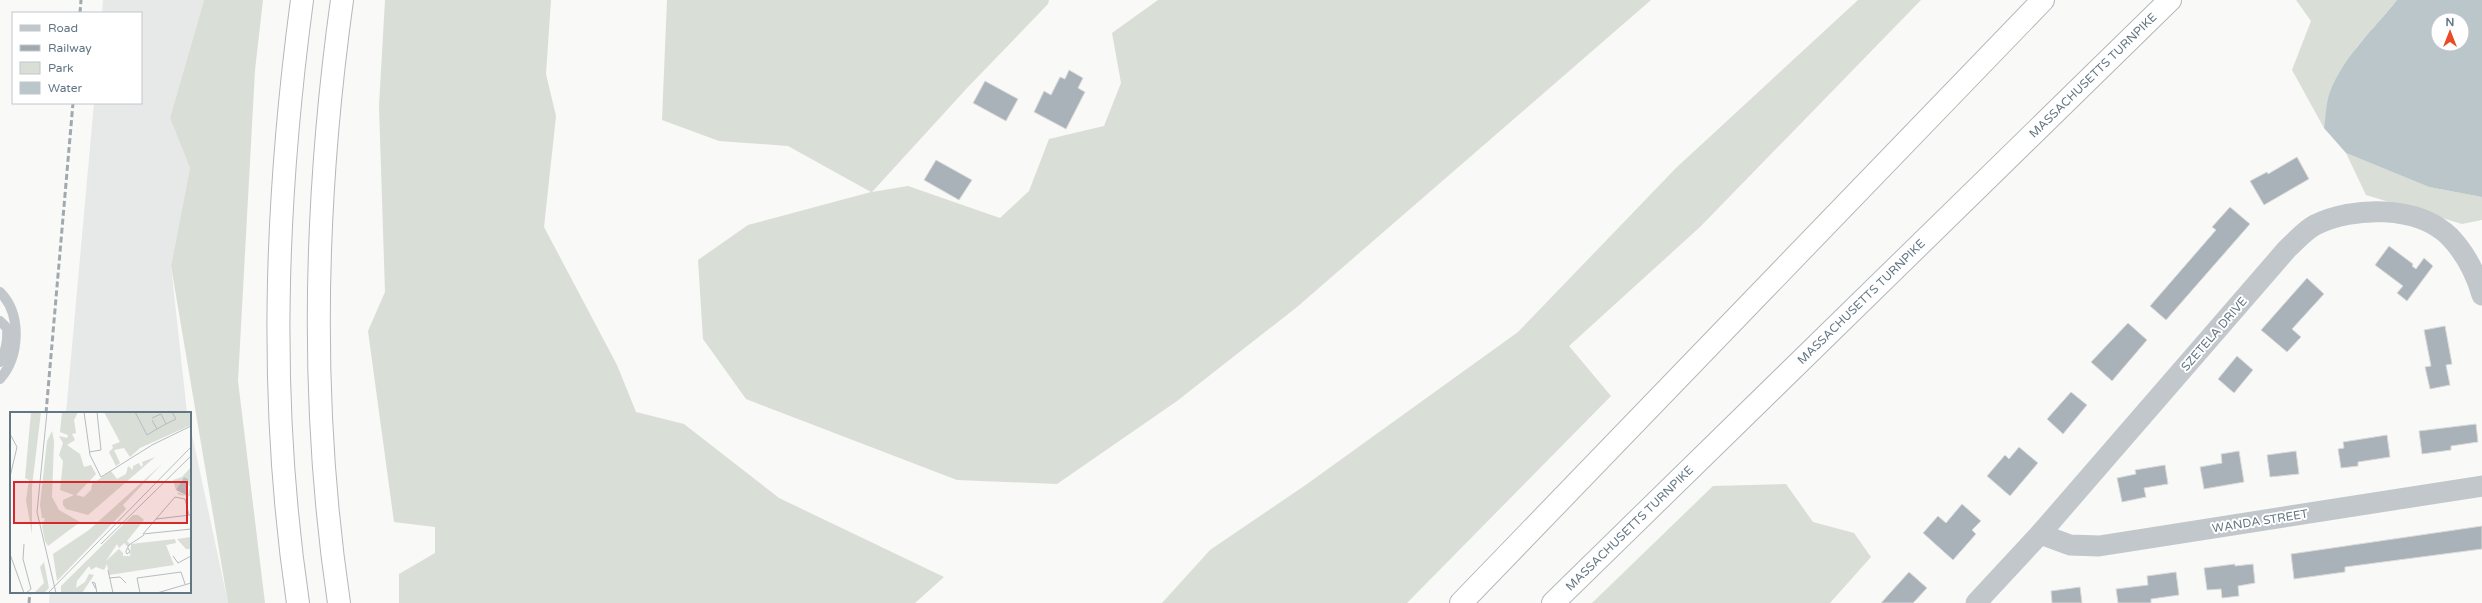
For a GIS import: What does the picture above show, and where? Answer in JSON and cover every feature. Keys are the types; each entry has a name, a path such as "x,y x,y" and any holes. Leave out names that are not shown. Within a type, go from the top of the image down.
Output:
{"highway":[{"path":"298,603 282,464 277,343 278,274 285,150 302,0"},
{"path":"338,603 323,468 317,329 324,151 342,0"},
{"path":"1461,603 2042,0"},
{"name":"MASSACHUSETTS TURNPIKE","path":"1553,603 2170,0"}],"street":[{"name":"SZETELA DRIVE","path":"1976,603 2040,534 2287,248 2314,226 2336,216 2359,211 2382,211 2409,216 2430,224 2449,236 2462,251 2477,277 2482,295"},
{"name":"WANDA STREET","path":"2040,534 2070,545 2099,546 2482,486"}],"lane":[{"path":"0,292 11,306 15,330 14,348 9,365 0,379"},
{"path":"0,321 7,328 8,339 6,351 0,362"}],"shaded area":[{"path":"103,0 204,0 170,118 190,168 171,266 187,412 66,412 94,104 142,104 142,12 102,12"},
{"path":"191,430 228,603 49,603 50,593 191,593"}],"green space":[{"path":"204,0 263,0 255,70 238,381 265,603 228,603 171,266 190,168 170,118"},
{"path":"385,0 551,0 546,74 556,116 544,227 617,365 636,412 684,424 779,498 944,577 915,603 399,603 399,574 435,553 435,527 394,522 368,331 385,292 379,106"},
{"path":"667,0 1049,0 1048,4 968,87 872,192 908,186 1000,218 1029,191 1049,139 1104,126 1121,83 1112,33 1158,0 1651,0 1297,307 1177,401 1057,484 957,480 746,399 703,339 698,260 748,225 871,192 788,146 719,141 662,120"},
{"path":"1858,0 1921,0 1700,227 1569,346 1611,396 1407,603 1162,603 1210,550 1307,484 1518,332 1676,168"},
{"path":"2296,0 2397,0 2356,48 2330,93 2324,128 2292,70 2311,21"},
{"path":"2346,153 2429,187 2482,197 2482,220 2462,224 2366,195"},
{"path":"1786,484 1813,522 1854,533 1871,557 1830,603 1592,603 1713,486"}],"water":[{"path":"2397,0 2482,0 2482,197 2429,187 2346,153 2324,128 2330,92 2343,67 2360,43"}],"building":[{"path":"1069,70 1083,78 1078,88 1085,92 1066,129 1034,112 1044,91 1051,95 1060,77 1065,79"},
{"path":"985,81 1018,99 1006,121 973,103"},
{"path":"2297,157 2309,179 2264,205 2250,181 2267,172 2268,174"},
{"path":"936,160 972,180 959,200 924,180"},
{"path":"2230,207 2250,224 2166,320 2150,306 2216,230 2212,227"},
{"path":"2389,246 2413,264 2412,266 2416,269 2424,258 2433,266 2407,301 2397,293 2403,286 2375,265"},
{"path":"2307,278 2324,294 2292,329 2301,337 2287,352 2261,330"},
{"path":"2128,323 2147,340 2112,381 2091,362"},
{"path":"2445,326 2452,364 2446,365 2450,385 2430,389 2425,367 2431,366 2424,330"},
{"path":"2237,356 2253,370 2234,393 2218,379"},
{"path":"2071,392 2087,405 2063,434 2047,419"},
{"path":"2476,424 2478,442 2451,446 2451,450 2422,454 2419,431"},
{"path":"2387,435 2390,457 2358,462 2358,466 2341,468 2338,449 2344,448 2343,442"},
{"path":"2019,447 2038,463 2010,496 1987,476 2005,455 2009,459"},
{"path":"2239,451 2244,482 2204,489 2200,467 2222,463 2221,454"},
{"path":"2296,451 2299,474 2270,477 2267,455"},
{"path":"2165,465 2168,484 2144,488 2146,497 2122,502 2117,478 2136,474 2135,470"},
{"path":"1962,504 1981,521 1972,530 1976,534 1953,560 1923,533 1938,516 1946,523"},
{"path":"2482,526 2482,549 2345,567 2345,572 2294,579 2291,554"},
{"path":"2235,564 2235,566 2253,564 2255,583 2238,586 2239,596 2222,598 2221,589 2207,590 2204,568"},
{"path":"1909,572 1927,588 1913,603 1881,603"},
{"path":"2176,572 2179,595 2151,599 2151,603 2118,603 2116,589 2148,585 2147,576"},
{"path":"2080,587 2082,603 2052,603 2051,591"}],"railway":[{"path":"80,12 81,0"},
{"path":"46,412 73,104"},
{"path":"29,603 30,593"}]}
